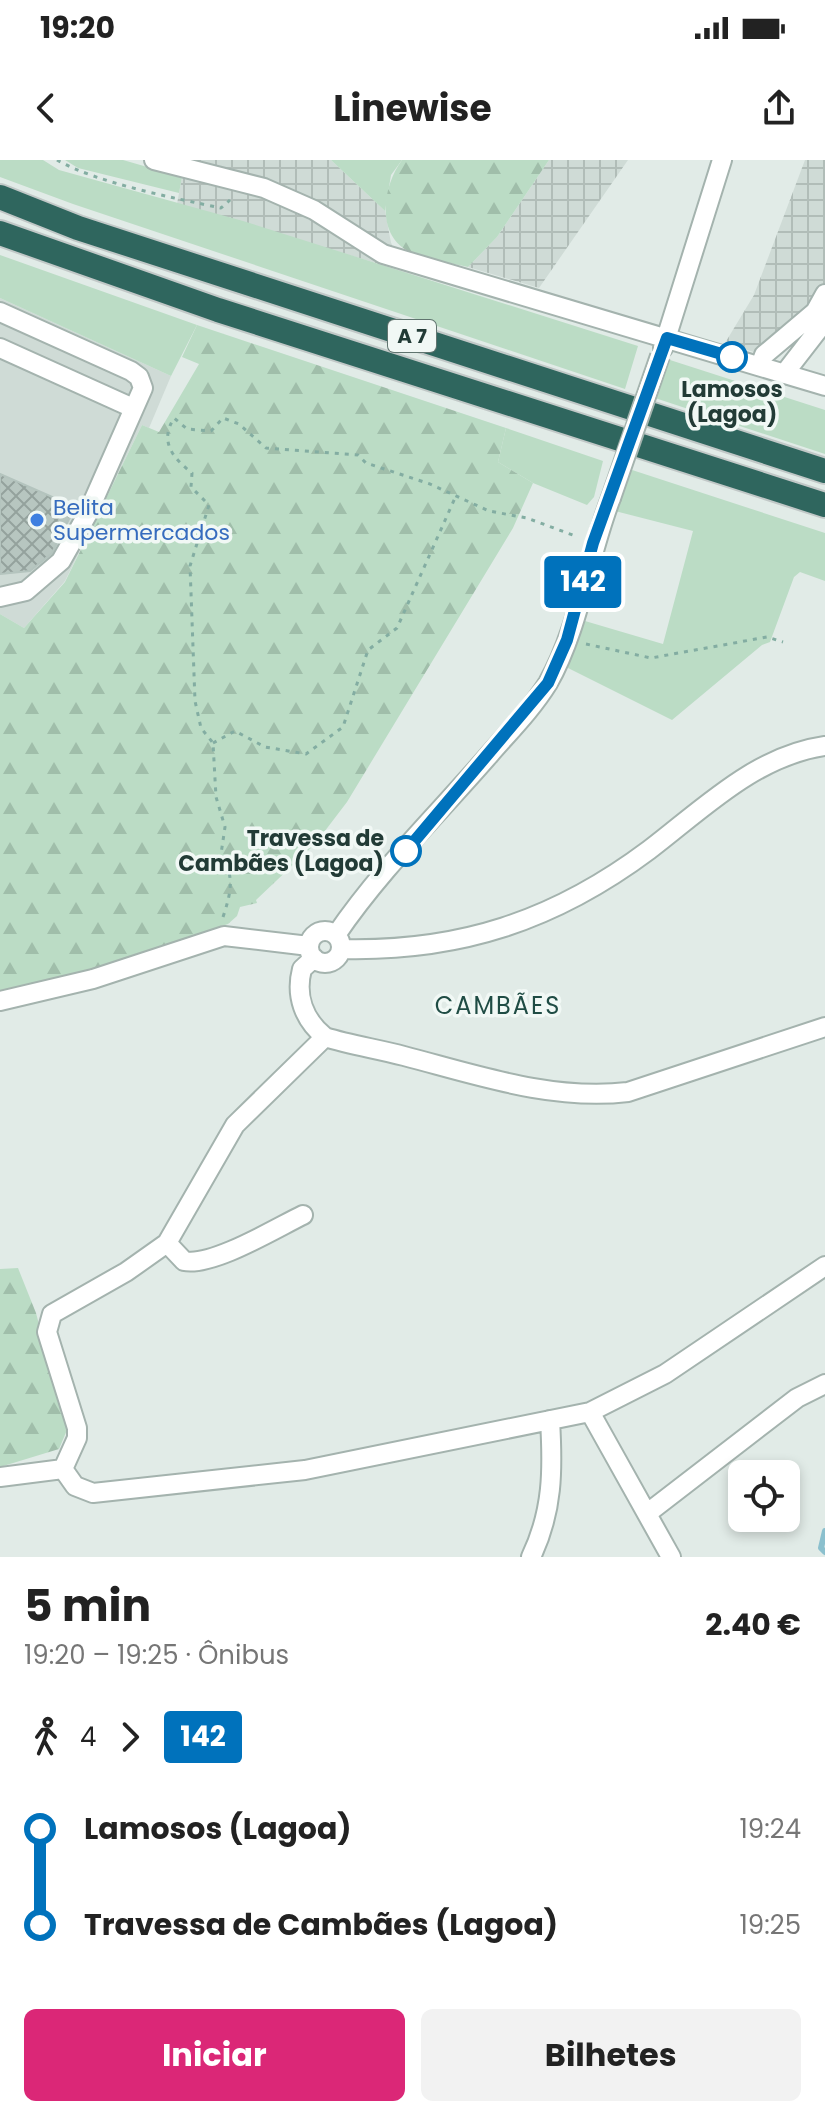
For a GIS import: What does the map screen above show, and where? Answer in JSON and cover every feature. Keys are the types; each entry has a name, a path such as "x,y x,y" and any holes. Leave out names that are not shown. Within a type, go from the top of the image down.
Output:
{"highway":[{"name":"A 7","path":"0,197 78,228 825,471"},
{"name":"A 7","path":"0,233 218,310 825,505"}],"street":[{"path":"154,160 247,184 314,210 383,254 825,386"},
{"path":"0,1001 93,979 224,936 312,952 328,963 337,958 338,942 373,886 534,703 548,683 567,640 593,543 667,338 722,160"},
{"path":"760,366 764,355 815,312 825,294"},
{"path":"0,312 139,377 143,388 87,515 61,561 26,591 0,597"},
{"path":"784,374 825,321"},
{"path":"0,348 133,408"},
{"path":"825,746 790,754 747,775 627,865 533,918 500,931 433,946 338,942 322,931 313,937 312,952 302,969 300,994 310,1024 325,1037 518,1086 597,1095 657,1084 825,1027"},
{"path":"63,1469 77,1438 77,1428 47,1332 52,1314 73,1298 126,1272 167,1243 235,1125 325,1037"},
{"path":"167,1243 184,1261 194,1261 219,1254 303,1215"},
{"path":"63,1469 75,1486 93,1493 212,1482 305,1470 590,1412 665,1374 825,1266"},
{"path":"649,1512 797,1398 825,1384"},
{"path":"590,1412 649,1512 671,1557"},
{"path":"531,1557 542,1534 553,1486 550,1420"},
{"path":"0,1477 63,1469"}],"path":[{"path":"57,160 76,171 221,208 247,184"},
{"path":"224,936 222,921 231,892 230,869 221,854 225,827 216,797 213,743 201,728 195,701 190,566 209,505 191,487 192,473 176,460 166,442 167,429 174,418 187,429 211,431 223,418 239,424 266,448 358,455 366,463 430,484 489,511 527,518 593,543"},
{"path":"213,743 235,731 265,747 306,754 343,727 368,650 397,628 455,498"},
{"path":"567,640 651,658 767,637 783,642"}],"shaded area":[{"path":"185,160 331,160 385,211 396,269 177,204"},
{"path":"549,160 628,160 539,288 468,267 497,237"},
{"path":"805,160 825,160 825,308 794,342 773,358 725,343 754,295"},
{"path":"0,298 171,376 149,428 142,425 65,581 24,628 0,614"}],"green space":[{"path":"0,160 43,160 59,170 243,221 638,346 625,389 73,204 0,177"},
{"path":"65,160 123,160 182,177 179,193 78,168"},
{"path":"331,160 402,160 391,175 385,211"},
{"path":"402,160 549,160 497,237 468,267 412,253 400,246 392,236 387,224 387,197"},
{"path":"0,255 197,325 171,376 0,298"},
{"path":"197,325 506,428 498,462 533,483 513,528 347,802 315,844 256,900 257,903 240,907 237,916 228,924 69,976 0,991 0,614 24,628 65,582 142,425 159,432 199,364 182,357"},
{"path":"670,360 825,410 825,454 655,398"},
{"path":"506,428 603,461 594,497 587,505 533,483 498,462"},
{"path":"626,468 825,533 825,581 800,572 794,577 770,642 762,645 672,720 566,667 585,621 663,644 693,531 615,511"},
{"path":"18,1268 36,1313 67,1430 59,1449 0,1467 0,1269"}],"building":[{"name":"Belita Supermercados","path":"0,474 75,507 52,553 30,571 0,574"}],"waterway":[{"path":"825,1531 821,1548 825,1552"}],"bus line":[{"name":"142","path":"406,851 548,683 567,640 593,543 667,338 732,357"}],"place":[{"name":"Lamosos (Lagoa)","path":"732,357"},
{"name":"Belita Supermercados","path":"37,520"},
{"name":"Travessa de Cambães (Lagoa)","path":"406,851"}],"district":[{"name":"CAMBÃES","path":"498,1005"}]}
